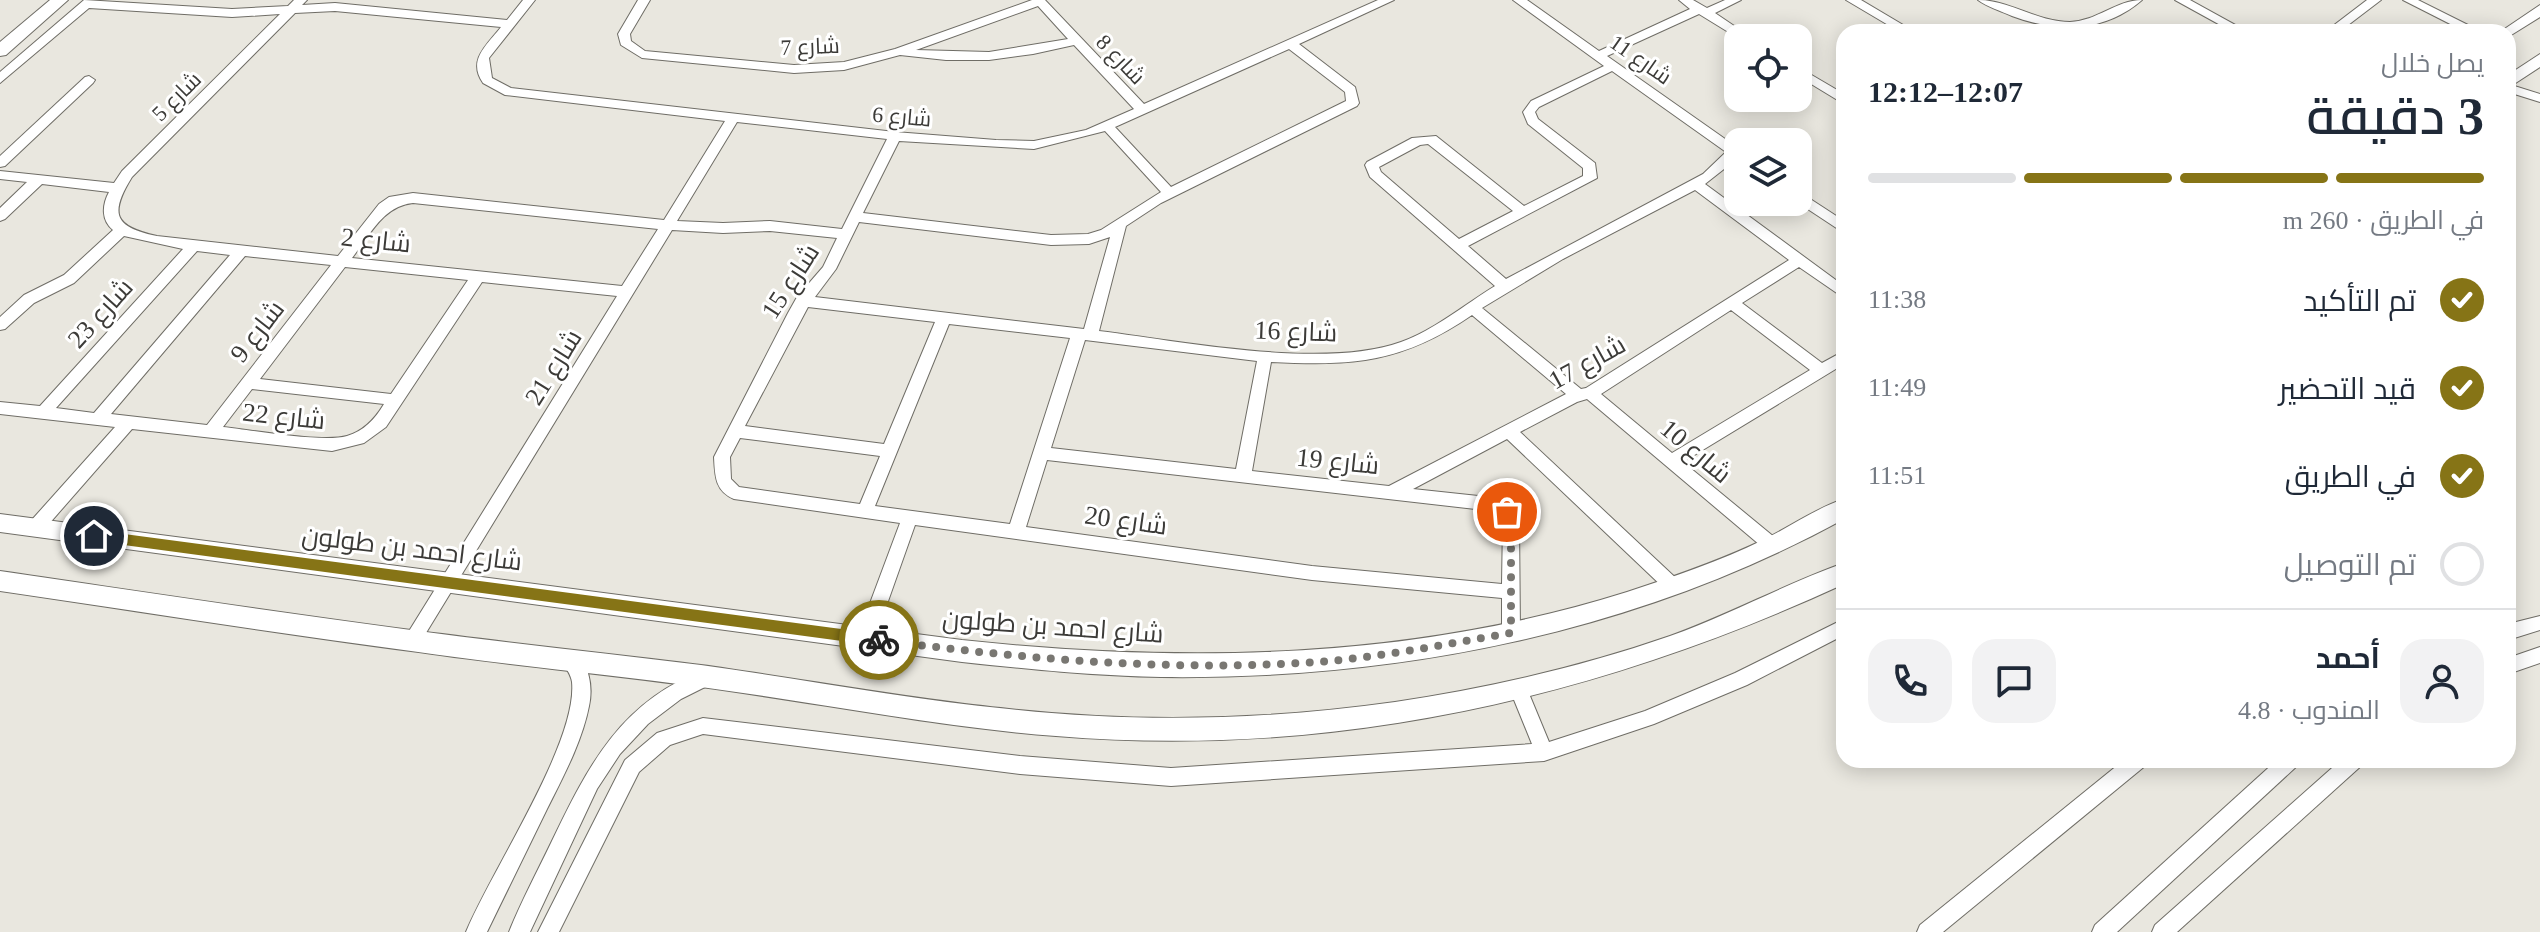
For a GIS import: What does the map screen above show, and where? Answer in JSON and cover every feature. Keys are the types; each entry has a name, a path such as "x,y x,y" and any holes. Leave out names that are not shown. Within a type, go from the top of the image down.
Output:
{"street":[{"path":"0,51 60,0"},
{"path":"232,13 245,0"},
{"path":"399,13 410,0"},
{"name":"شارع 6","path":"529,0 483,58 481,69 484,79 494,87 536,97 895,136 1034,145 1072,138 1107,126 1388,0"},
{"name":"شارع 7","path":"644,0 624,34 625,42 642,54 794,69 844,66 899,52 1038,1"},
{"path":"1349,0 1364,11"},
{"name":"شارع 11","path":"1519,0 1724,144"},
{"path":"1685,0 1724,24"},
{"path":"1598,56 1735,0"},
{"path":"1852,0 1895,24"},
{"path":"1984,0 2055,24"},
{"path":"2086,24 2136,0"},
{"path":"2181,0 2227,24"},
{"path":"2342,24 2375,0"},
{"path":"2409,0 2459,24"},
{"name":"شارع 8","path":"1038,1 1143,111"},
{"path":"0,79 89,2 232,13 297,4 510,24"},
{"name":"شارع 5","path":"116,188 297,4"},
{"path":"2516,26 2540,10"},
{"path":"899,52 988,57 1018,54 1076,41"},
{"path":"855,217 1070,241 1106,233 1169,193 1353,103 1351,90 1291,44"},
{"path":"2516,80 2539,61"},
{"path":"1458,245 1590,178 1592,170 1587,163 1533,121 1531,108 1613,66"},
{"path":"0,163 89,80"},
{"path":"1812,80 1836,95"},
{"path":"1826,88 1836,83"},
{"path":"2516,89 2540,98"},
{"name":"شارع 21","path":"412,641 734,117"},
{"path":"1107,126 1169,193"},
{"name":"شارع 15","path":"734,493 723,481 720,465 735,431 802,301 825,277 895,136"},
{"path":"1505,286 1375,174 1372,168 1374,162 1421,139 1436,140 1523,212"},
{"name":"شارع 16","path":"802,301 1265,356 1340,358 1391,350 1437,333 1505,286 1696,184 1724,164"},
{"path":"0,175 116,188 110,200 109,213 121,231 69,279 29,299 0,325"},
{"path":"0,216 38,180"},
{"path":"1696,184 1836,287"},
{"name":"شارع 9","path":"210,432 384,207 407,197 668,225 723,228 770,226 846,234"},
{"path":"1812,206 1836,222"},
{"path":"1016,531 1120,224"},
{"name":"شارع 2","path":"121,231 142,239 194,246 627,292"},
{"name":"شارع 23","path":"43,413 194,246"},
{"path":"98,419 242,250"},
{"name":"شارع 17","path":"1391,493 1584,394 1799,260"},
{"name":"شارع 22","path":"0,408 345,444 371,432 396,400 479,275"},
{"path":"1732,303 1821,371"},
{"name":"شارع 10","path":"1474,309 1671,461 1773,546"},
{"path":"865,511 944,318"},
{"path":"1243,476 1265,356"},
{"path":"1671,461 1836,362"},
{"path":"247,383 396,400"},
{"path":"35,528 128,423"},
{"path":"735,431 890,451"},
{"path":"1510,433 1673,586"},
{"name":"شارع 19","path":"1041,453 1491,504 1507,512 1511,522 1511,633"},
{"name":"شارع 20","path":"734,493 1312,573 1511,592"},
{"name":"شارع احمد بن طولون","path":"0,523 866,638 1082,663 1205,666 1320,662 1511,633 1591,613 1673,586 1773,546 1836,512"},
{"path":"866,638 910,517"},
{"path":"0,581 412,641 707,677 941,711 1110,728 1232,728 1354,719 1472,701 1519,690 1690,641 1789,601 1836,577"},
{"path":"2516,630 2540,623"},
{"path":"548,932 632,766 651,745 676,731 703,726 1020,765 1171,777 1544,752 1648,718 1741,679 1836,631"},
{"path":"2516,663 2540,655"},
{"path":"476,932 554,776 571,735 581,704 581,676 570,660"},
{"path":"519,932 590,783 613,748 642,718 675,693 707,677"},
{"path":"1519,690 1544,752"},
{"path":"1927,932 2128,768"},
{"path":"2102,932 2281,768"},
{"path":"2162,932 2342,768"}],"way so far":[{"path":"879,640 1082,663 1205,666 1320,662 1511,633 1511,522 1507,512"}],"route":[{"path":"94,536 879,640"}]}
